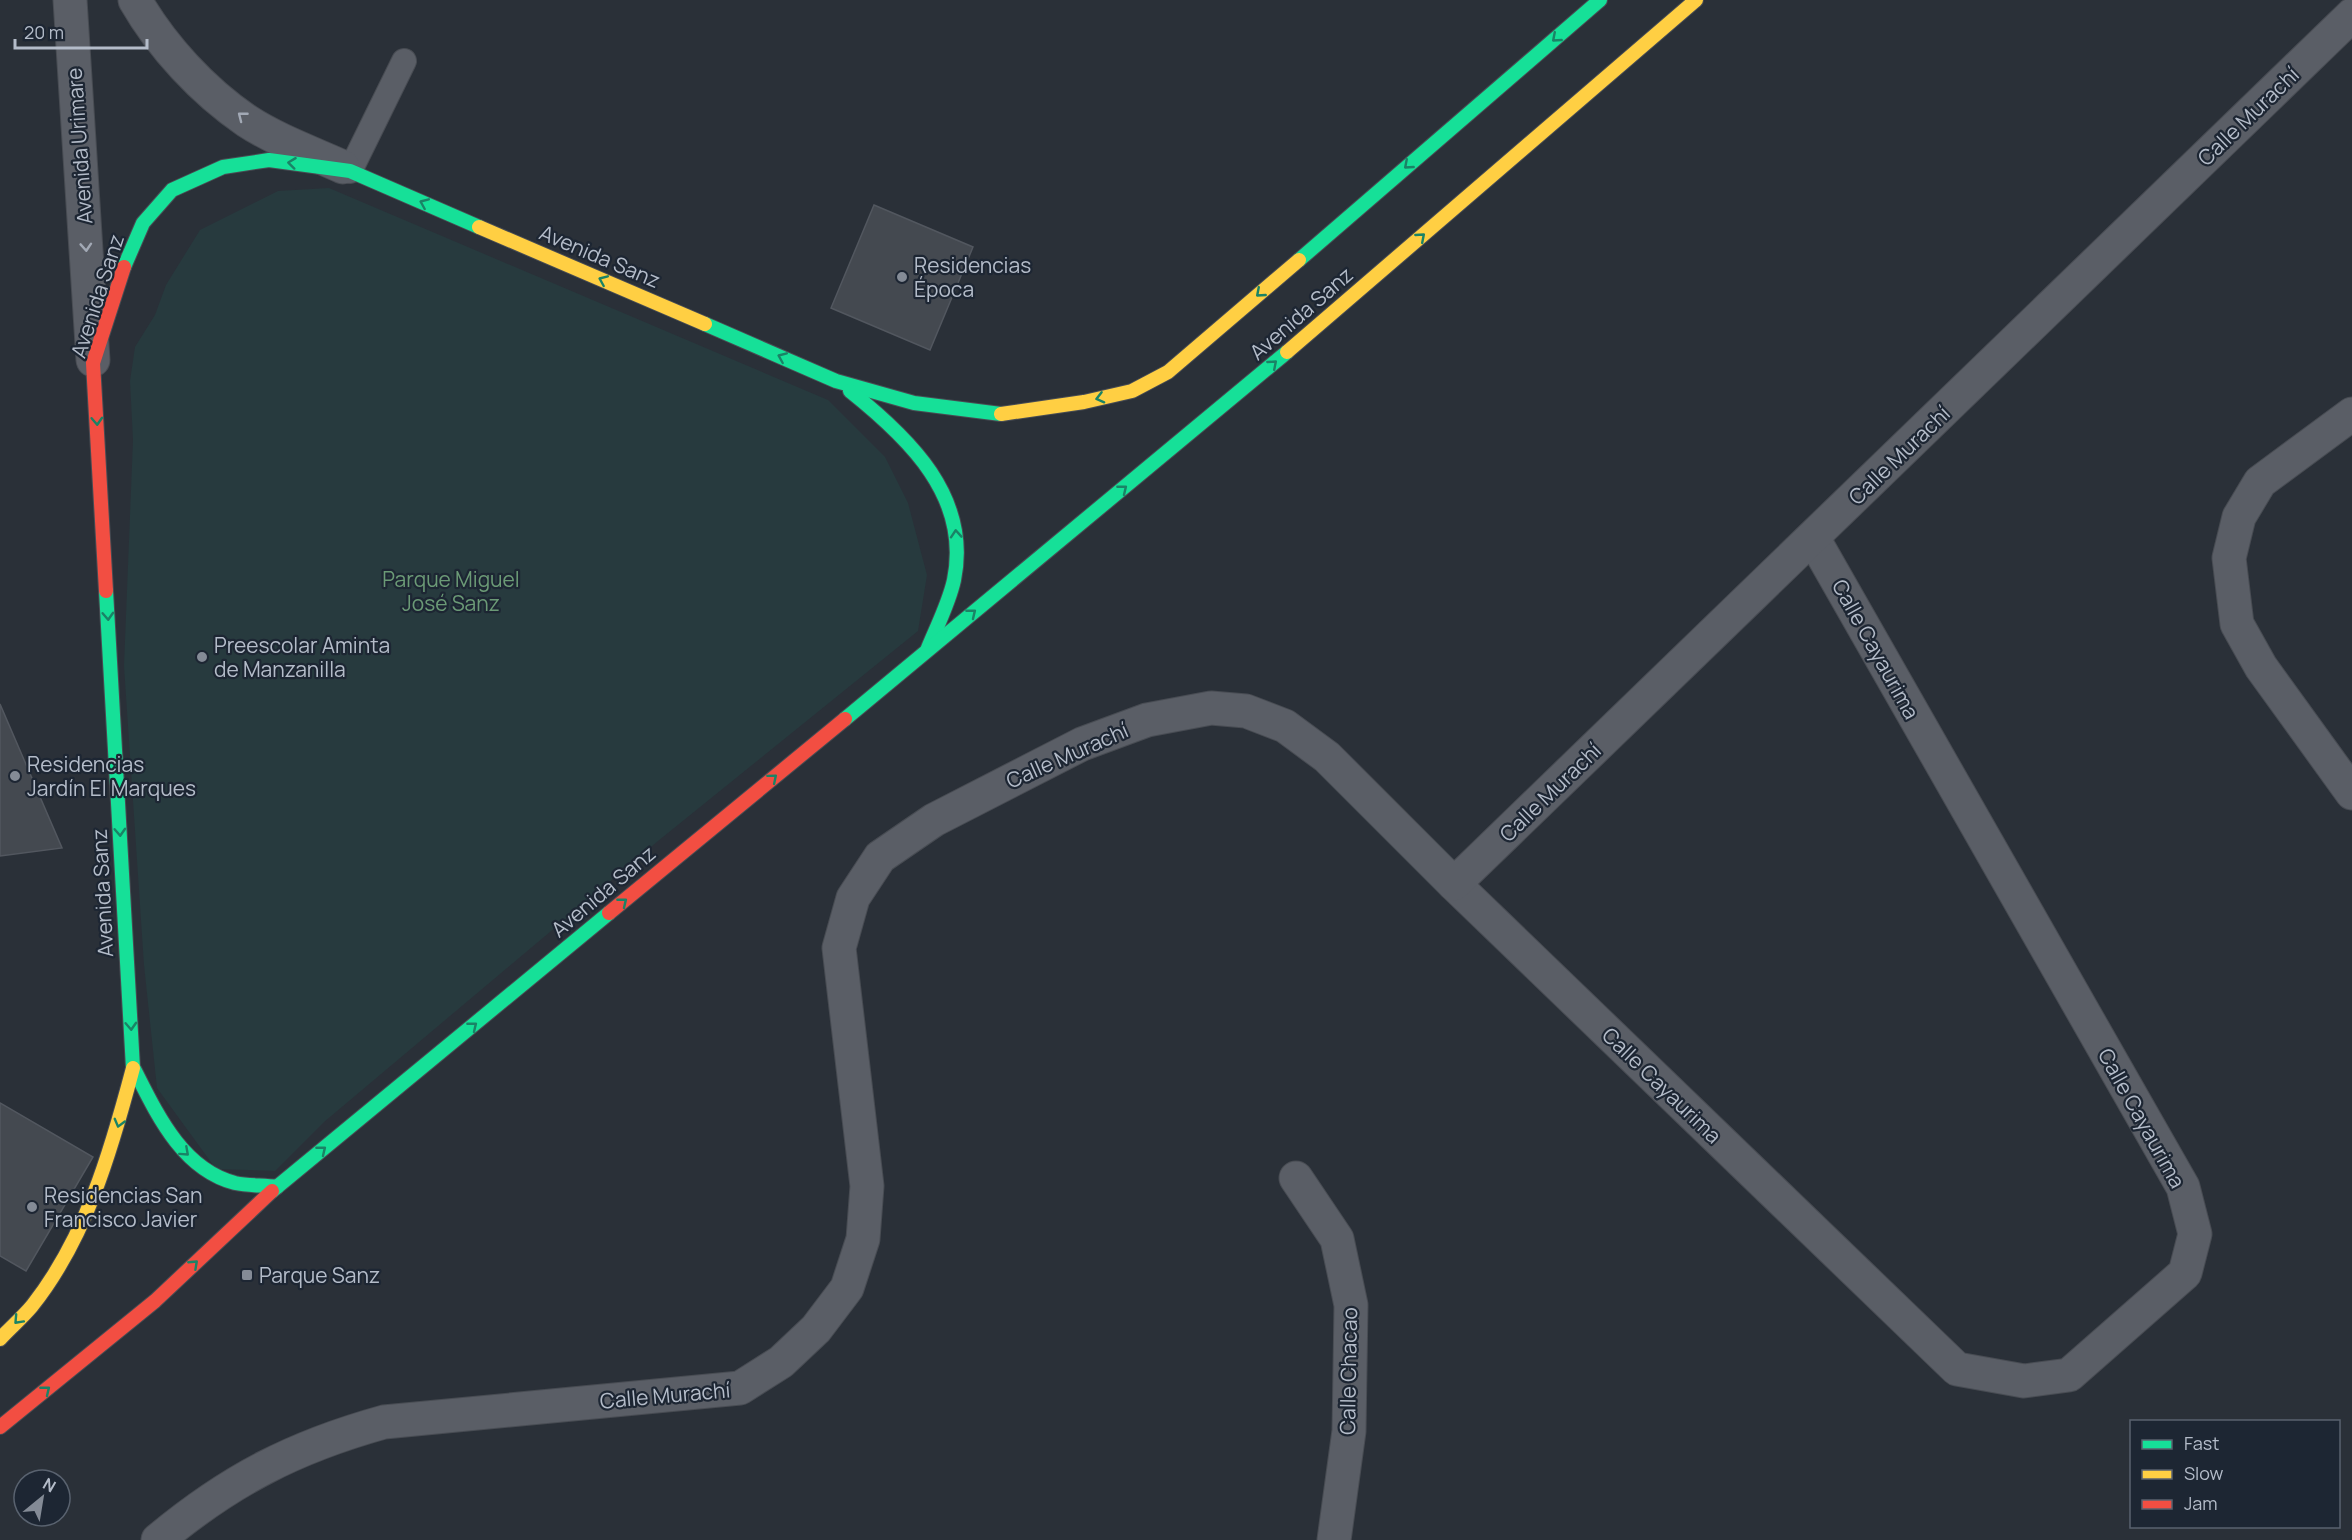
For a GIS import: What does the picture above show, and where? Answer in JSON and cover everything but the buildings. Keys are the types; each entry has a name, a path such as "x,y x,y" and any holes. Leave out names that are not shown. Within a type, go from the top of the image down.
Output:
{"street":[{"name":"Avenida Urimare","path":"70,0 93,363"},
{"path":"135,0 170,50 204,86 248,122 350,171"},
{"name":"Avenida Sanz","path":"0,1340 37,1300 96,1194 117,1131 133,1067 93,363 124,265 143,223 172,190 223,167 269,160 350,171 836,381 914,403 1000,414 1083,402 1132,391 1168,372 1600,0"},
{"name":"Avenida Sanz","path":"0,1427 155,1300 277,1187 1240,393 1696,0"},
{"name":"Calle Murachí","path":"158,1540 218,1495 278,1459 328,1437 384,1422 740,1388 781,1362 816,1329 847,1288 863,1239 867,1186 839,948 853,898 880,857 934,820 1082,744 1147,720 1211,708 1246,711 1285,726 1327,757 1454,884 2352,15"},
{"name":"Avenida Sanz","path":"836,381 878,412 932,469 956,524 958,553 954,580 927,650"},
{"path":"2352,414 2260,482 2239,517 2229,558 2237,624 2261,667 2352,794"},
{"name":"Calle Cayaurima","path":"1454,884 1956,1369 2024,1381 2069,1375 2185,1273 2195,1234 2183,1187 1813,538"},
{"name":"Avenida Sanz","path":"133,1067 159,1117 180,1149 204,1168 232,1182 277,1187"},
{"name":"Calle Chacao","path":"1296,1178 1337,1239 1352,1305 1349,1431 1334,1540"}],"lane":[{"path":"350,171 404,61"}],"green space":[{"name":"Parque Miguel José Sanz","path":"329,188 828,400 885,457 908,503 927,575 918,631 658,841 324,1122 275,1171 216,1169 157,1088 144,965 124,666 133,440 130,381 135,347 155,315 166,285 200,230 278,191"}],"traffic: fast":[{"path":"1299,260 1600,0"},
{"path":"124,267 143,223 172,190 223,167 269,160 350,171 479,227"},
{"path":"705,324 836,381 914,403 1001,414"},
{"path":"845,719 1287,352"},
{"path":"850,391 894,429 913,450 930,472 944,496 953,522 957,550 954,580 946,606 928,648"},
{"path":"106,591 133,1068"},
{"path":"272,1191 609,913"},
{"path":"133,1067 172,1137 200,1165 216,1176 235,1183 277,1187"}],"traffic: slow":[{"path":"1287,352 1696,0"},
{"path":"479,227 705,324"},
{"path":"1001,414 1084,402 1132,391 1168,372 1299,260"},
{"path":"0,1339 32,1306 51,1280 82,1223 106,1162 133,1068"}],"traffic: jam":[{"path":"106,591 93,363 124,267"},
{"path":"609,913 845,719"},
{"path":"0,1427 155,1301 272,1191"}],"place":[{"name":"Residencias Época","path":"902,277"},
{"name":"Preescolar Aminta de Manzanilla","path":"202,657"},
{"name":"Residencias Jardín El Marques","path":"15,776"},
{"name":"Residencias San Francisco Javier","path":"32,1207"},
{"name":"Parque Sanz","path":"247,1275"}]}
